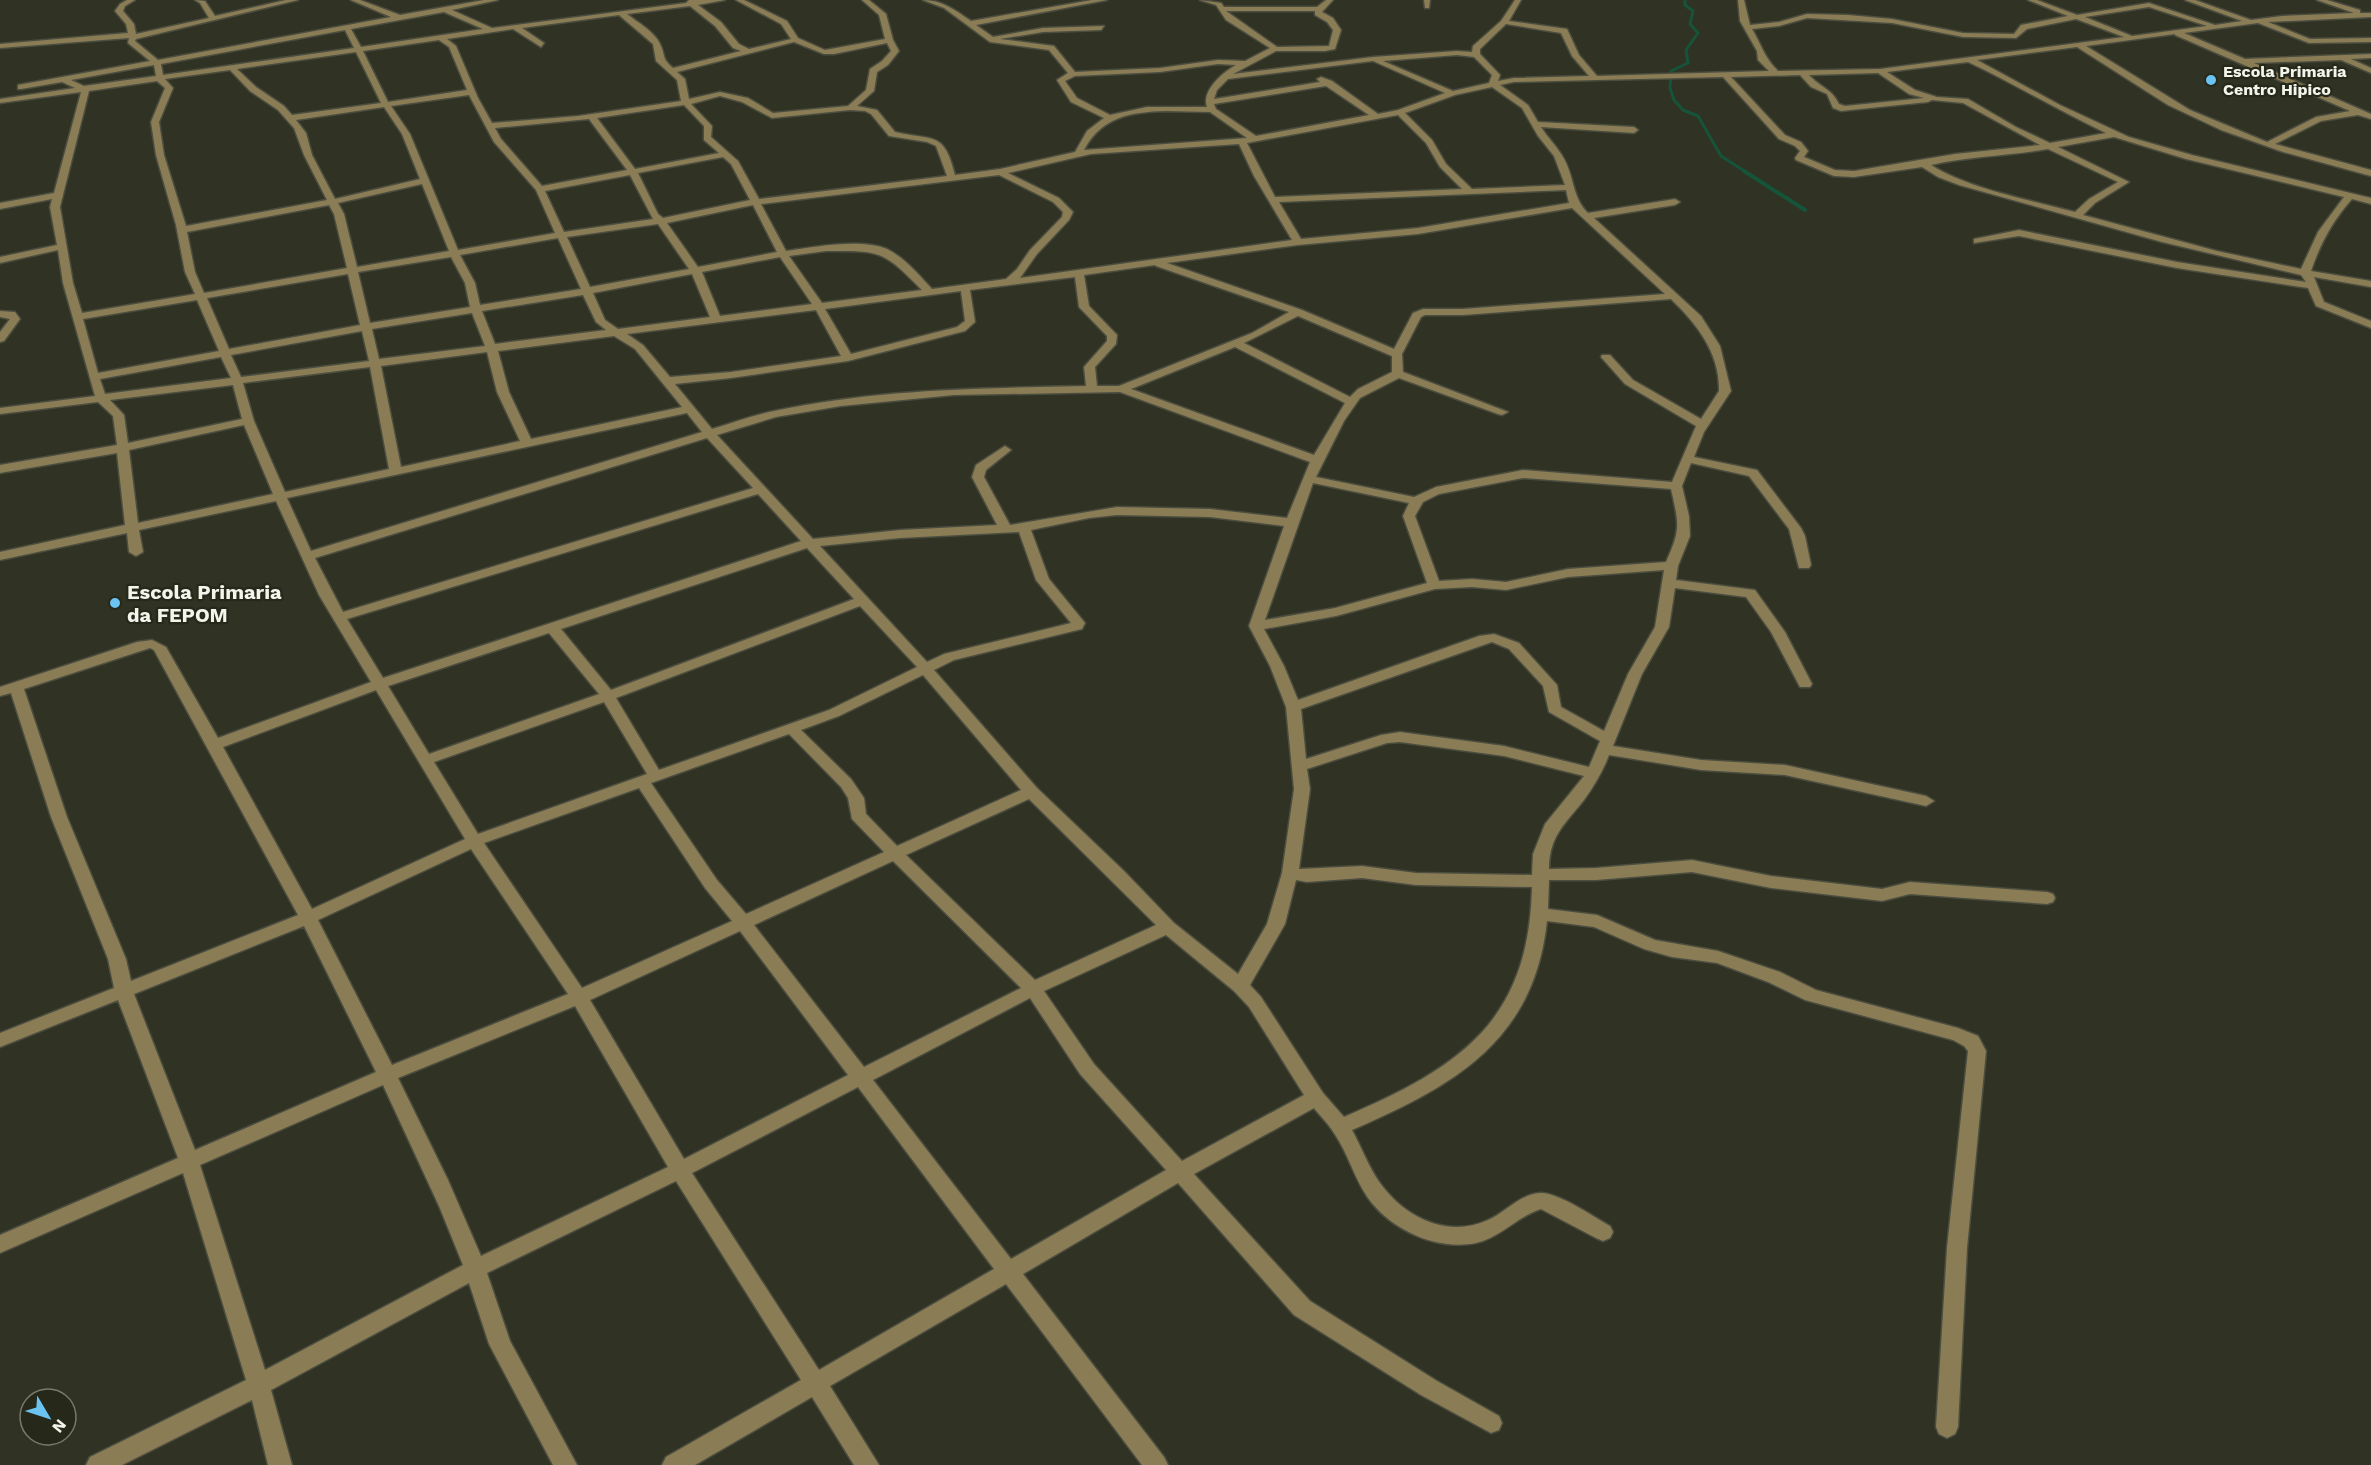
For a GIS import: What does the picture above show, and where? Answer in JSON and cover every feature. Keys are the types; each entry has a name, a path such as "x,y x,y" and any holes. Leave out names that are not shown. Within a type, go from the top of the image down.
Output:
{"street":[{"path":"132,0 122,5 119,11 130,24 133,36 131,41 157,63 160,79 167,84 168,92 155,122 160,155 182,230 190,272 237,380 248,421 307,556 340,617 474,841 579,997 680,1170 867,1465"},
{"path":"198,0 203,2 213,19"},
{"path":"0,46 133,36 295,0"},
{"path":"354,0 400,18"},
{"path":"452,0 458,7"},
{"path":"10,89 495,0"},
{"path":"0,101 491,30 622,14 689,2 722,0"},
{"path":"739,0 784,23 795,40"},
{"path":"850,108 870,91 873,71 885,63 895,51 889,40 882,14 865,0"},
{"path":"926,0 946,8 990,39 1051,48 1073,74"},
{"path":"968,24 1104,0"},
{"path":"1203,0 1220,4 1221,9 1240,26 1267,39 1275,49"},
{"path":"1221,9 1268,7 1319,9 1330,0"},
{"path":"1476,55 1476,48 1504,22 1518,0"},
{"path":"1741,0 1744,21 1761,51 1764,63 1775,74"},
{"path":"2031,0 2131,36"},
{"path":"2188,0 2306,41 2371,40"},
{"path":"2320,0 2371,15"},
{"path":"689,2 718,24 736,46 748,52"},
{"path":"1747,27 1779,24 1807,16 1848,17 1892,21 1972,36 2016,36 2030,25 2074,16 2153,6 2217,26"},
{"path":"1211,106 1213,89 1224,77 1246,63 1275,49 1332,47 1337,30 1330,20 1318,13 1319,9"},
{"path":"446,10 491,30"},
{"path":"622,14 652,38 657,44 660,61 683,83 685,102 708,126 707,138 735,163 783,254 818,305 848,357"},
{"path":"78,317 661,220 756,202 1000,172 1078,153 1255,139 1400,112 1453,93 1493,84 1525,80 1880,71 2217,26 2301,17 2371,15"},
{"path":"1504,22 1564,31 1576,56 1596,79"},
{"path":"346,27 385,103 406,134 454,255 470,283 476,310 492,349 503,392 527,443"},
{"path":"515,27 541,45"},
{"path":"990,39 1022,32 1101,28"},
{"path":"2175,32 2371,117"},
{"path":"2016,36 2020,43 2031,50"},
{"path":"441,38 452,46 472,92 497,140 540,189 601,322 634,342 711,435 925,668 1031,792 1118,875 1168,927 1240,986 1255,1002 1316,1098 1341,1127 1375,1191 1395,1213 1416,1227 1453,1237 1477,1234 1498,1226 1530,1204 1541,1201 1553,1204 1603,1232"},
{"path":"672,71 795,40 829,52 889,40"},
{"path":"2315,42 2333,48 2339,57 2371,71"},
{"path":"2077,44 2180,108 2227,130 2371,173"},
{"path":"1224,77 1373,59 1457,53 1476,55 1496,75 1493,84"},
{"path":"2245,61 2371,56"},
{"path":"1965,58 1998,73 2056,107 2114,134 2182,155 2371,201"},
{"path":"1373,59 1434,87 1453,93"},
{"path":"1109,118 1074,100 1061,80 1073,74 1160,70 1218,62 1246,63"},
{"path":"232,68 253,89 281,108 302,133 308,155 342,221 391,438 396,473"},
{"path":"1294,68 1329,83 1376,116"},
{"path":"1880,71 1908,90 1936,99"},
{"path":"1724,74 1782,137 1798,144 1804,151 1799,158 1841,174 1924,164 1955,157 2016,152 2114,134"},
{"path":"1803,74 1814,85 1830,93 1836,105 1844,109 1936,99 1965,101 2013,129 2125,182 2092,201 2077,215"},
{"path":"63,79 85,90"},
{"path":"1078,153 1089,134 1109,118 1156,108 1211,106 1329,83"},
{"path":"1341,1127 1409,1098 1474,1055 1500,1026 1520,993 1535,943 1541,854 1553,824 1578,796 1594,773 1635,674 1662,627 1671,566 1684,536 1683,516 1676,486 1702,424 1725,391 1715,346 1697,318 1574,205 1571,187 1562,161 1522,104 1493,84"},
{"path":"85,90 55,207 68,283 94,377 101,399 118,415 121,423 136,552"},
{"path":"290,118 472,92"},
{"path":"489,126 591,116 685,102 720,94 736,97 777,116 850,108 866,109 874,112 892,134 929,139 940,143 945,152 951,179"},
{"path":"1211,106 1255,139"},
{"path":"1400,112 1429,142 1443,165 1470,192"},
{"path":"2269,144 2319,118 2359,112"},
{"path":"591,116 633,172 654,216 661,220 696,271 716,319"},
{"path":"1534,124 1634,130"},
{"path":"1242,141 1272,200 1298,242"},
{"path":"540,189 726,154"},
{"path":"2357,170 2371,159"},
{"path":"1924,164 1941,175 1962,183 2224,256 2371,284"},
{"path":"1000,172 1056,200 1068,212 1066,218 1033,252 1021,271 1009,282"},
{"path":"182,230 332,202 424,181"},
{"path":"1272,200 1571,187"},
{"path":"0,206 57,195"},
{"path":"2305,273 2313,248 2327,222 2350,196"},
{"path":"1588,216 1675,202"},
{"path":"0,411 1079,273 1298,242 1418,231 1574,205"},
{"path":"1977,241 2019,233 2177,265 2312,286"},
{"path":"0,260 63,246"},
{"path":"94,377 365,327 586,291 783,254 847,247 883,251 899,261 930,292"},
{"path":"1155,263 1298,312 1397,354"},
{"path":"1079,273 1084,306 1112,335 1112,342 1089,368 1092,391"},
{"path":"2305,273 2310,278 2315,299 2326,308 2371,325"},
{"path":"668,381 731,375 848,357 962,329 970,322 965,287"},
{"path":"1398,374 1397,354 1417,315 1423,312 1463,312 1675,296"},
{"path":"307,556 774,414 841,403 954,392 1092,391 1121,388 1268,330 1298,312"},
{"path":"0,314 11,314 15,318 0,339"},
{"path":"1235,343 1351,402"},
{"path":"1606,357 1629,382 1702,424"},
{"path":"1240,986 1276,924 1290,873 1302,789 1293,707 1277,666 1256,626 1309,479 1351,402 1362,391 1398,374 1437,386 1502,412"},
{"path":"1121,388 1318,461"},
{"path":"0,556 689,409"},
{"path":"0,469 123,448 248,421"},
{"path":"1005,450 980,468 978,477 1005,530"},
{"path":"1687,459 1735,466 1753,473 1795,528 1799,536 1804,566"},
{"path":"1309,479 1414,501 1436,491 1523,474 1676,486"},
{"path":"340,617 762,489"},
{"path":"1414,501 1409,516 1410,522 1434,585"},
{"path":"215,745 380,684 809,543 900,534 1005,530 1117,511 1210,513 1293,523"},
{"path":"0,1040 308,918 474,841 834,713 962,652 1077,626 1078,622 1043,580 1024,528"},
{"path":"1256,626 1336,612 1434,585 1472,583 1506,586 1568,573 1671,566"},
{"path":"1670,583 1750,593 1778,632 1805,684"},
{"path":"426,760 608,696 863,600"},
{"path":"552,627 608,696 649,779 711,884 744,924 1156,1465"},
{"path":"1293,707 1484,639 1494,638 1514,646 1550,685 1554,709 1606,744 1701,765 1809,774 1926,801"},
{"path":"280,1465 259,1385 189,1161 124,992 117,958 8,690 152,644 159,647 215,745 308,918 387,1075 475,1269 488,1315 500,1344 565,1465"},
{"path":"791,728 846,783 856,798 858,814 1033,989 1087,1069 1302,1308 1491,1423"},
{"path":"1300,766 1386,738 1400,737 1504,751 1594,773"},
{"path":"0,1244 387,1075 579,997 1031,792"},
{"path":"1290,873 1314,876 1362,872 1408,879 1540,878 1692,866 1771,882 1882,895 1910,888 2047,898"},
{"path":"1538,914 1597,921 1650,945 1718,957 1774,976 1811,995 1958,1035 1971,1041 1977,1051 1956,1248 1947,1427"},
{"path":"98,1465 259,1385 475,1269 680,1170 1033,989 1168,927"},
{"path":"674,1465 1180,1172 1316,1098"}],"waterway":[{"path":"1685,0 1685,5 1693,11 1690,24 1698,33 1686,50 1688,63 1671,71 1670,88 1674,100 1683,110 1698,116 1721,156 1746,172"},
{"path":"1744,171 1805,210"}],"place":[{"name":"Escola Primaria Centro Hipico","path":"2211,80"},
{"name":"Escola Primaria da FEPOM","path":"115,603"}]}
